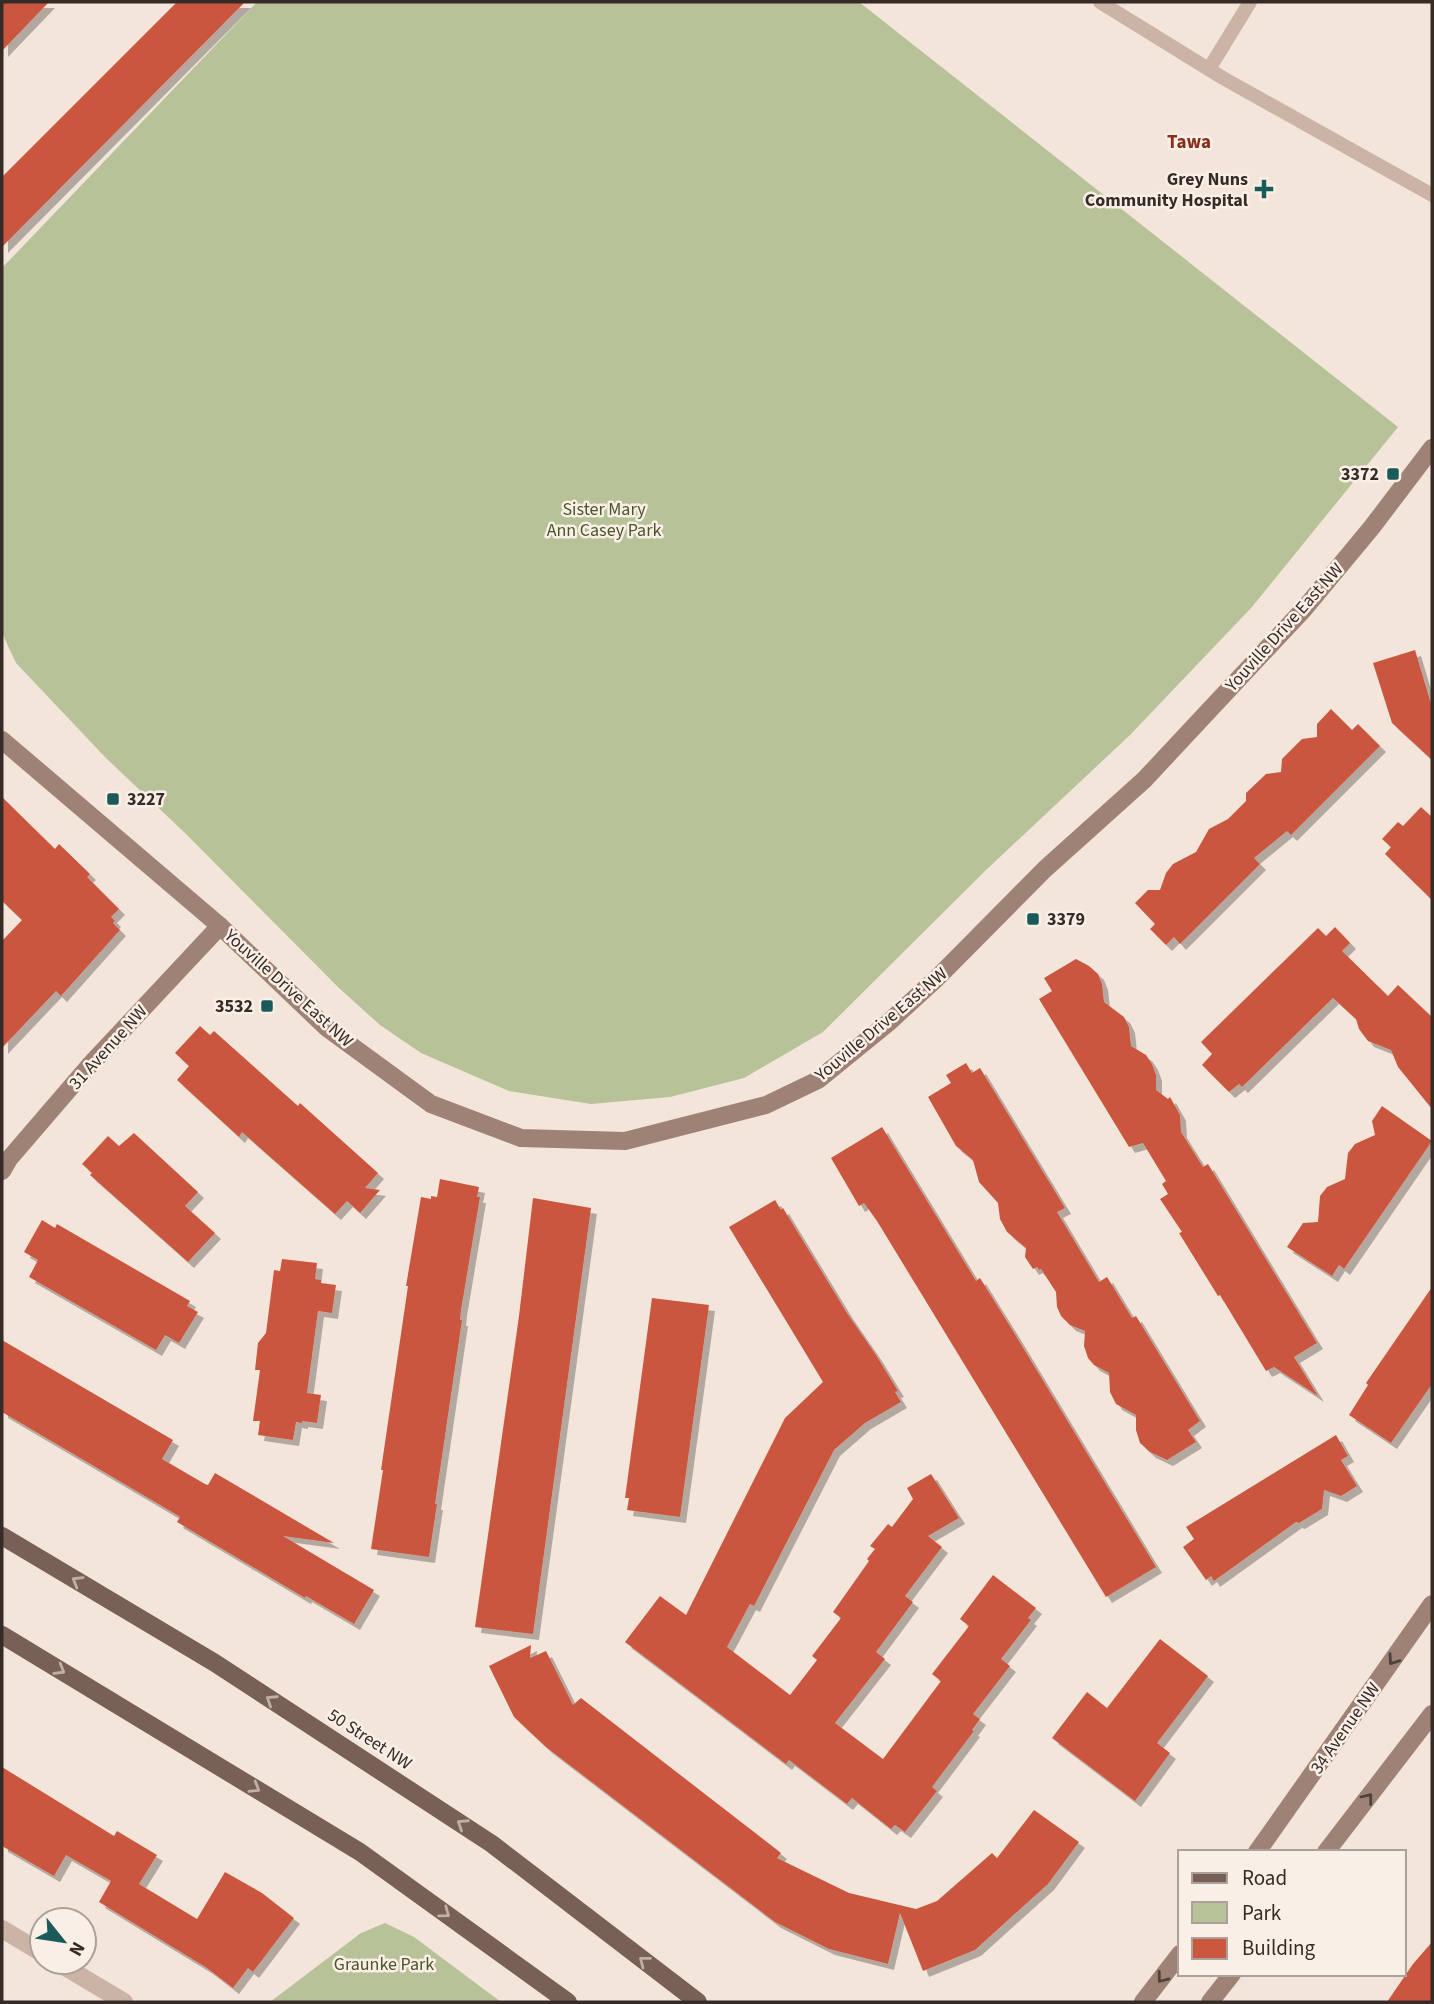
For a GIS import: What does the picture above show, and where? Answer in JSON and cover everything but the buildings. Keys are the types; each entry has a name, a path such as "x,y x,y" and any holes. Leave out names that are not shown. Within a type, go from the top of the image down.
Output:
{"main road":[{"name":"50 Street NW","path":"2,1536 215,1663 492,1844 698,2002"},
{"path":"2,1635 360,1852 568,2002"},
{"path":"533,1975 583,2002"}],"street":[{"name":"Youville Drive East NW","path":"2,740 220,926 327,1028 431,1104 521,1138 625,1141 766,1105 818,1080 888,1023 937,978 1045,869 1144,779 1304,609 1372,527 1432,447"},
{"name":"31 Avenue NW","path":"2,1171 9,1159 89,1066 220,926"},
{"name":"34 Avenue NW","path":"1258,1850 1432,1604"},
{"path":"1328,1850 1432,1714"},
{"path":"2,1929 28,1945"},
{"path":"1143,2002 1178,1957"},
{"path":"80,1976 124,2002"},
{"path":"1210,2002 1230,1976"}],"lane":[{"path":"1100,2 1209,69 1432,195"},
{"path":"1209,69 1250,2"}],"green space":[{"name":"Sister Mary Ann Casey Park","path":"257,2 859,2 1398,427 1252,607 1130,735 985,871 823,1032 744,1078 670,1097 591,1104 509,1091 421,1053 380,1025 339,988 186,834 105,757 16,663 2,633 2,268"},
{"name":"Graunke Park","path":"385,1923 414,1937 501,2002 270,2002 361,1933"}],"place":[{"name":"Grey Nuns Community Hospital","path":"1264,189"},
{"name":"3372","path":"1393,474"},
{"name":"3227","path":"113,799"},
{"name":"3379","path":"1033,919"},
{"name":"3532","path":"267,1006"}],"district":[{"name":"Tawa","path":"1189,141"}]}
